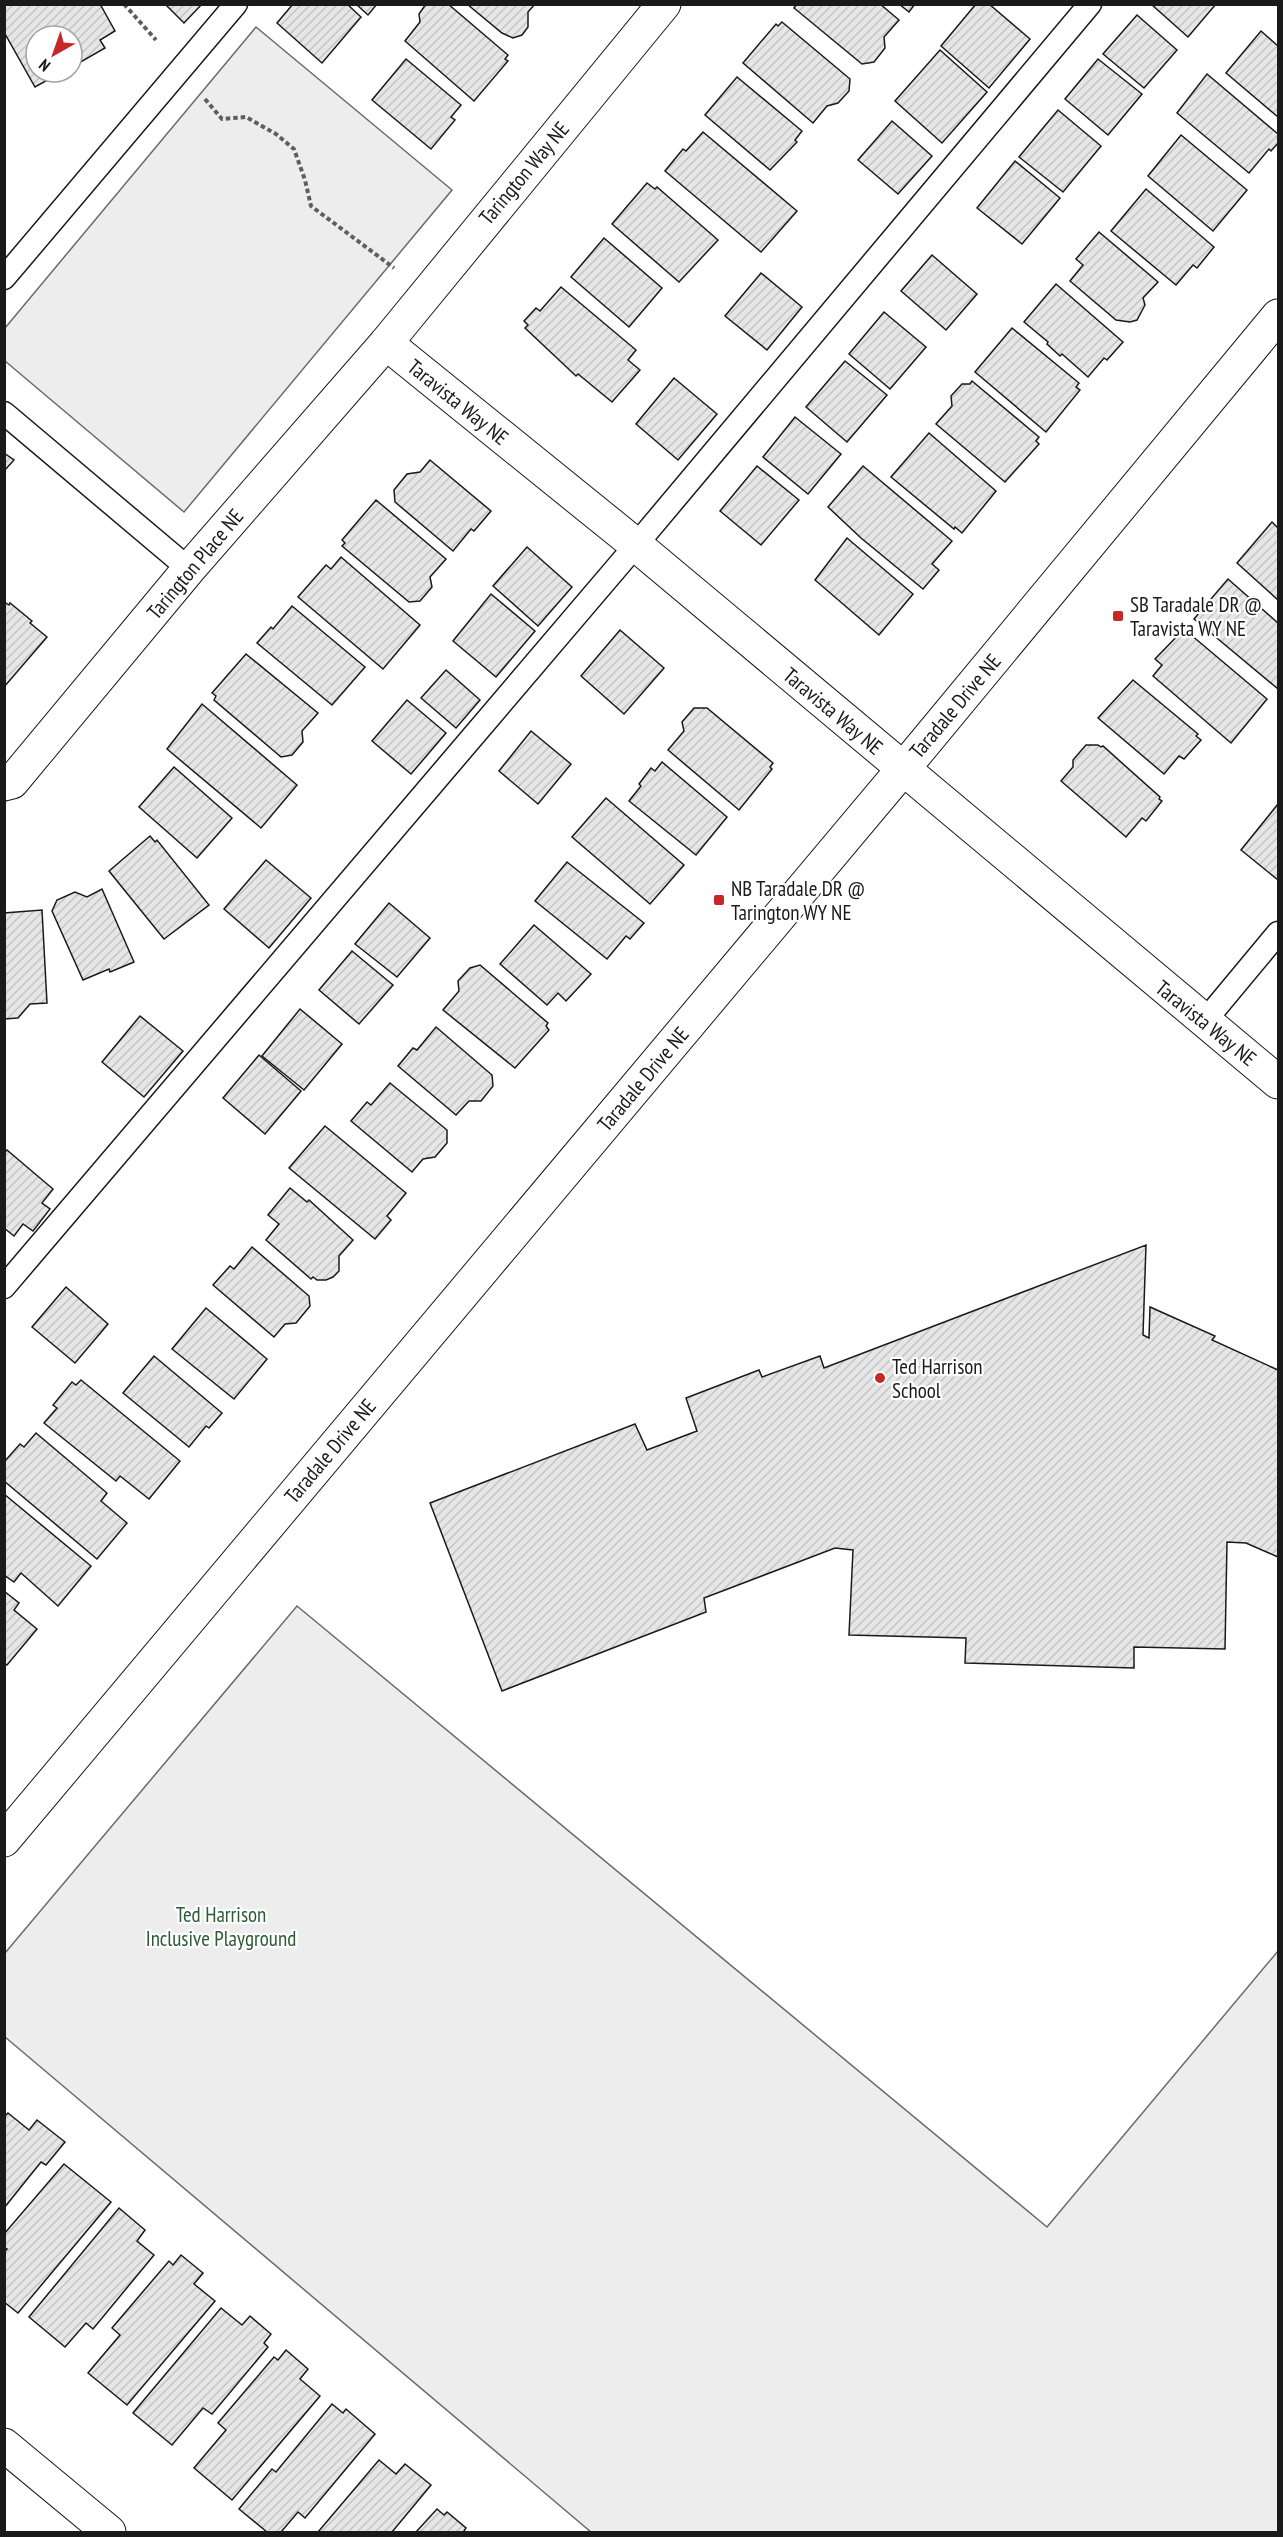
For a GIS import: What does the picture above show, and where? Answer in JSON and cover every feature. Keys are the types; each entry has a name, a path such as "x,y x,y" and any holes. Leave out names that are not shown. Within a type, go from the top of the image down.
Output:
{"street":[{"name":"Tarington Way NE","path":"386,343 664,4"},
{"name":"Taradale Drive NE","path":"4,1840 903,769 1278,316"},
{"name":"Taravista Way NE","path":"386,343 636,545 1278,1082"},
{"name":"Tarington Place NE","path":"4,784 12,782 189,569 386,343"},
{"path":"4,2445 109,2532"}],"lane":[{"path":"4,278 236,4"},
{"path":"4,1287 636,545 1090,4"},
{"path":"4,413 189,569"},
{"path":"1204,1022 1278,933"}],"path":[{"path":"124,4 222,119 246,117 276,134 294,149 311,206 426,292"}],"shaded area":[{"path":"256,27 452,190 184,512 5,361 5,328"},
{"path":"297,1606 1047,2227 1278,1951 1278,2532 591,2532 5,2037 5,1953"}],"building":[{"path":"4,4 100,4 115,31 100,40 105,48 84,60 84,24 24,24 24,67 4,32"},
{"path":"165,4 202,4 184,23"},
{"path":"293,4 347,4 361,17 322,63 277,23"},
{"path":"356,4 377,4 368,15"},
{"path":"426,4 448,4 508,55 505,59 508,61 474,101 405,41 420,22 419,14"},
{"path":"467,4 535,4 528,12 528,27 522,35 513,38 502,33"},
{"path":"797,4 880,4 899,20 884,37 885,48 874,62 862,64 794,8"},
{"path":"899,4 915,4 909,12"},
{"path":"976,4 989,4 1030,39 989,88 941,46"},
{"path":"1151,4 1216,4 1188,37"},
{"path":"1137,15 1177,50 1144,88 1103,54"},
{"path":"782,22 850,79 849,91 838,103 827,106 813,123 743,63 776,24 778,26"},
{"path":"1261,31 1278,46 1278,117 1226,73"},
{"path":"940,50 987,92 942,143 895,101"},
{"path":"406,59 461,105 451,117 455,120 431,149 372,100"},
{"path":"1098,59 1142,94 1108,135 1065,99"},
{"path":"1207,74 1278,134 1278,143 1271,151 1269,149 1249,173 1177,113"},
{"path":"737,77 802,131 795,140 797,142 770,170 705,115"},
{"path":"1058,110 1101,146 1063,192 1019,157"},
{"path":"892,121 932,156 898,194 858,160"},
{"path":"703,132 797,211 761,252 665,171 683,149 686,151"},
{"path":"1181,135 1247,190 1213,231 1148,176"},
{"path":"1015,161 1060,198 1022,244 977,208"},
{"path":"647,183 655,189 657,187 718,240 679,282 612,224"},
{"path":"1146,189 1214,247 1197,268 1193,265 1176,285 1111,231"},
{"path":"1099,232 1158,282 1143,298 1145,305 1137,320 1130,322 1116,320 1070,281 1083,265 1076,259"},
{"path":"604,238 662,288 629,327 571,277"},
{"path":"932,255 977,294 946,330 901,291"},
{"path":"761,273 802,307 767,350 725,316"},
{"path":"1056,284 1123,342 1107,360 1104,358 1088,377 1062,354 1060,356 1047,344 1048,342 1024,322"},
{"path":"561,287 636,350 628,360 640,370 612,402 578,374 576,376 525,328 528,325 524,321 536,308 540,311"},
{"path":"884,312 926,347 890,389 849,354"},
{"path":"1012,328 1079,383 1076,387 1080,390 1046,432 975,372"},
{"path":"845,361 887,395 847,442 806,407"},
{"path":"674,378 717,414 678,460 636,424"},
{"path":"972,381 1039,437 1036,441 1039,444 1005,482 936,424 952,406 951,396 962,384 970,384"},
{"path":"795,417 841,454 808,494 763,457"},
{"path":"929,433 996,491 962,533 955,527 954,529 891,477"},
{"path":"4,453 14,460 4,471"},
{"path":"430,460 491,511 474,531 471,529 453,551 395,502 394,490 407,474 420,472"},
{"path":"757,466 799,500 761,545 720,511"},
{"path":"863,466 952,541 932,564 939,570 923,589 861,538 828,507"},
{"path":"376,500 446,559 430,577 432,587 420,601 409,602 342,546 345,543 342,540"},
{"path":"1272,522 1278,528 1278,600 1237,563"},
{"path":"847,538 913,594 879,635 815,580"},
{"path":"527,547 572,587 538,626 493,586"},
{"path":"341,557 420,625 383,669 298,597 326,565 331,569"},
{"path":"1228,579 1278,623 1278,689 1194,619"},
{"path":"491,594 535,631 496,677 453,641"},
{"path":"6,603 9,605 10,603 32,621 30,623 47,637 4,687 4,606"},
{"path":"292,606 365,667 332,705 257,643 271,627 273,629"},
{"path":"1184,629 1267,699 1231,743 1153,676 1162,665 1155,659"},
{"path":"620,630 664,668 624,714 581,676"},
{"path":"246,654 318,713 302,731 303,742 292,755 281,757 214,700 216,696 212,693"},
{"path":"446,670 480,700 456,728 421,698"},
{"path":"1133,680 1198,734 1196,736 1201,740 1184,759 1179,756 1164,774 1098,718"},
{"path":"407,700 446,733 411,774 372,741"},
{"path":"202,704 297,785 261,828 167,749"},
{"path":"694,708 707,708 773,763 770,767 772,769 739,810 668,750 684,731 682,722"},
{"path":"531,731 571,764 538,804 499,771"},
{"path":"1086,745 1103,746 1162,801 1146,821 1142,818 1126,837 1061,781 1073,767 1073,760"},
{"path":"662,762 727,817 696,855 629,801 651,768 655,771"},
{"path":"174,767 232,818 197,858 139,807"},
{"path":"606,798 684,865 650,904 572,837"},
{"path":"1278,804 1278,880 1241,850"},
{"path":"150,836 155,842 157,840 209,905 164,939 109,871"},
{"path":"266,860 311,898 269,948 224,909"},
{"path":"567,862 644,923 630,939 626,936 607,959 535,901"},
{"path":"102,889 134,962 83,980 52,911 57,900 75,892 87,897"},
{"path":"389,903 430,938 397,977 355,944"},
{"path":"42,910 47,1003 30,1004 18,1018 4,1019 4,913"},
{"path":"534,925 591,974 566,1001 558,993 547,1005 500,964"},
{"path":"352,951 393,985 359,1024 319,990"},
{"path":"480,965 548,1023 546,1026 549,1030 515,1068 443,1010 459,991 458,981 470,968"},
{"path":"300,1009 342,1044 304,1090 262,1056"},
{"path":"140,1016 183,1051 144,1097 102,1062"},
{"path":"436,1027 492,1075 493,1086 481,1101 469,1101 456,1115 398,1066 413,1048 417,1050"},
{"path":"259,1055 301,1091 265,1134 223,1098"},
{"path":"390,1083 447,1130 447,1143 435,1157 423,1159 412,1172 351,1121 367,1102 371,1105"},
{"path":"325,1126 406,1193 387,1216 391,1220 375,1239 289,1168"},
{"path":"7,1150 53,1189 42,1203 50,1209 33,1231 23,1224 14,1236 4,1228 4,1153"},
{"path":"290,1188 307,1202 309,1200 353,1240 339,1256 339,1271 333,1277 326,1280 317,1280 313,1277 311,1279 266,1240 279,1224 268,1215"},
{"path":"1146,1245 1143,1335 1149,1338 1150,1307 1215,1336 1212,1340 1278,1370 1278,1557 1246,1543 1227,1542 1225,1649 1134,1647 1134,1668 965,1663 966,1638 849,1635 853,1550 835,1548 704,1598 706,1612 502,1691 430,1503 635,1424 647,1450 697,1431 686,1398 759,1370 762,1377 820,1356 824,1368"},
{"path":"252,1247 309,1296 310,1306 296,1323 285,1324 274,1337 213,1285 230,1266 234,1269"},
{"path":"66,1287 108,1324 75,1363 32,1327"},
{"path":"206,1308 267,1359 234,1399 172,1349"},
{"path":"154,1356 222,1413 209,1428 206,1426 189,1447 123,1393"},
{"path":"81,1380 180,1461 149,1499 120,1476 116,1481 44,1423 57,1408 53,1405 72,1382 76,1385"},
{"path":"36,1433 107,1493 101,1501 127,1523 97,1559 4,1481 4,1462 20,1444 24,1447"},
{"path":"4,1494 91,1566 58,1606 21,1573 14,1582 4,1575"},
{"path":"4,1591 19,1603 14,1610 37,1629 7,1665 4,1663"},
{"path":"8,2113 29,2130 37,2120 65,2142 46,2165 41,2162 4,2208 4,2117"},
{"path":"64,2164 111,2202 18,2313 4,2302 4,2252 7,2249 4,2248 4,2234"},
{"path":"119,2208 145,2230 137,2241 154,2255 93,2329 86,2323 65,2347 29,2317"},
{"path":"181,2255 203,2273 194,2284 215,2301 127,2405 88,2373 120,2335 112,2328 169,2261 173,2265"},
{"path":"221,2308 242,2325 250,2316 271,2334 264,2343 268,2347 212,2414 203,2408 172,2445 133,2413"},
{"path":"286,2350 308,2369 300,2379 320,2396 232,2500 194,2468 226,2430 218,2423 274,2357 278,2360"},
{"path":"332,2404 343,2413 346,2409 375,2434 305,2518 298,2512 281,2532 267,2532 239,2509 272,2469 276,2472"},
{"path":"379,2460 396,2474 405,2464 431,2485 392,2532 318,2532"},
{"path":"437,2509 444,2515 447,2512 466,2528 465,2532 416,2532"}],"place":[{"name":"SB Taradale DR @ Taravista WY NE","path":"1118,616"},
{"name":"NB Taradale DR @ Tarington WY NE","path":"719,900"},
{"name":"Ted Harrison School","path":"880,1378"}],"park label":[{"name":"Ted Harrison Inclusive Playground","path":"221,1926"}]}
